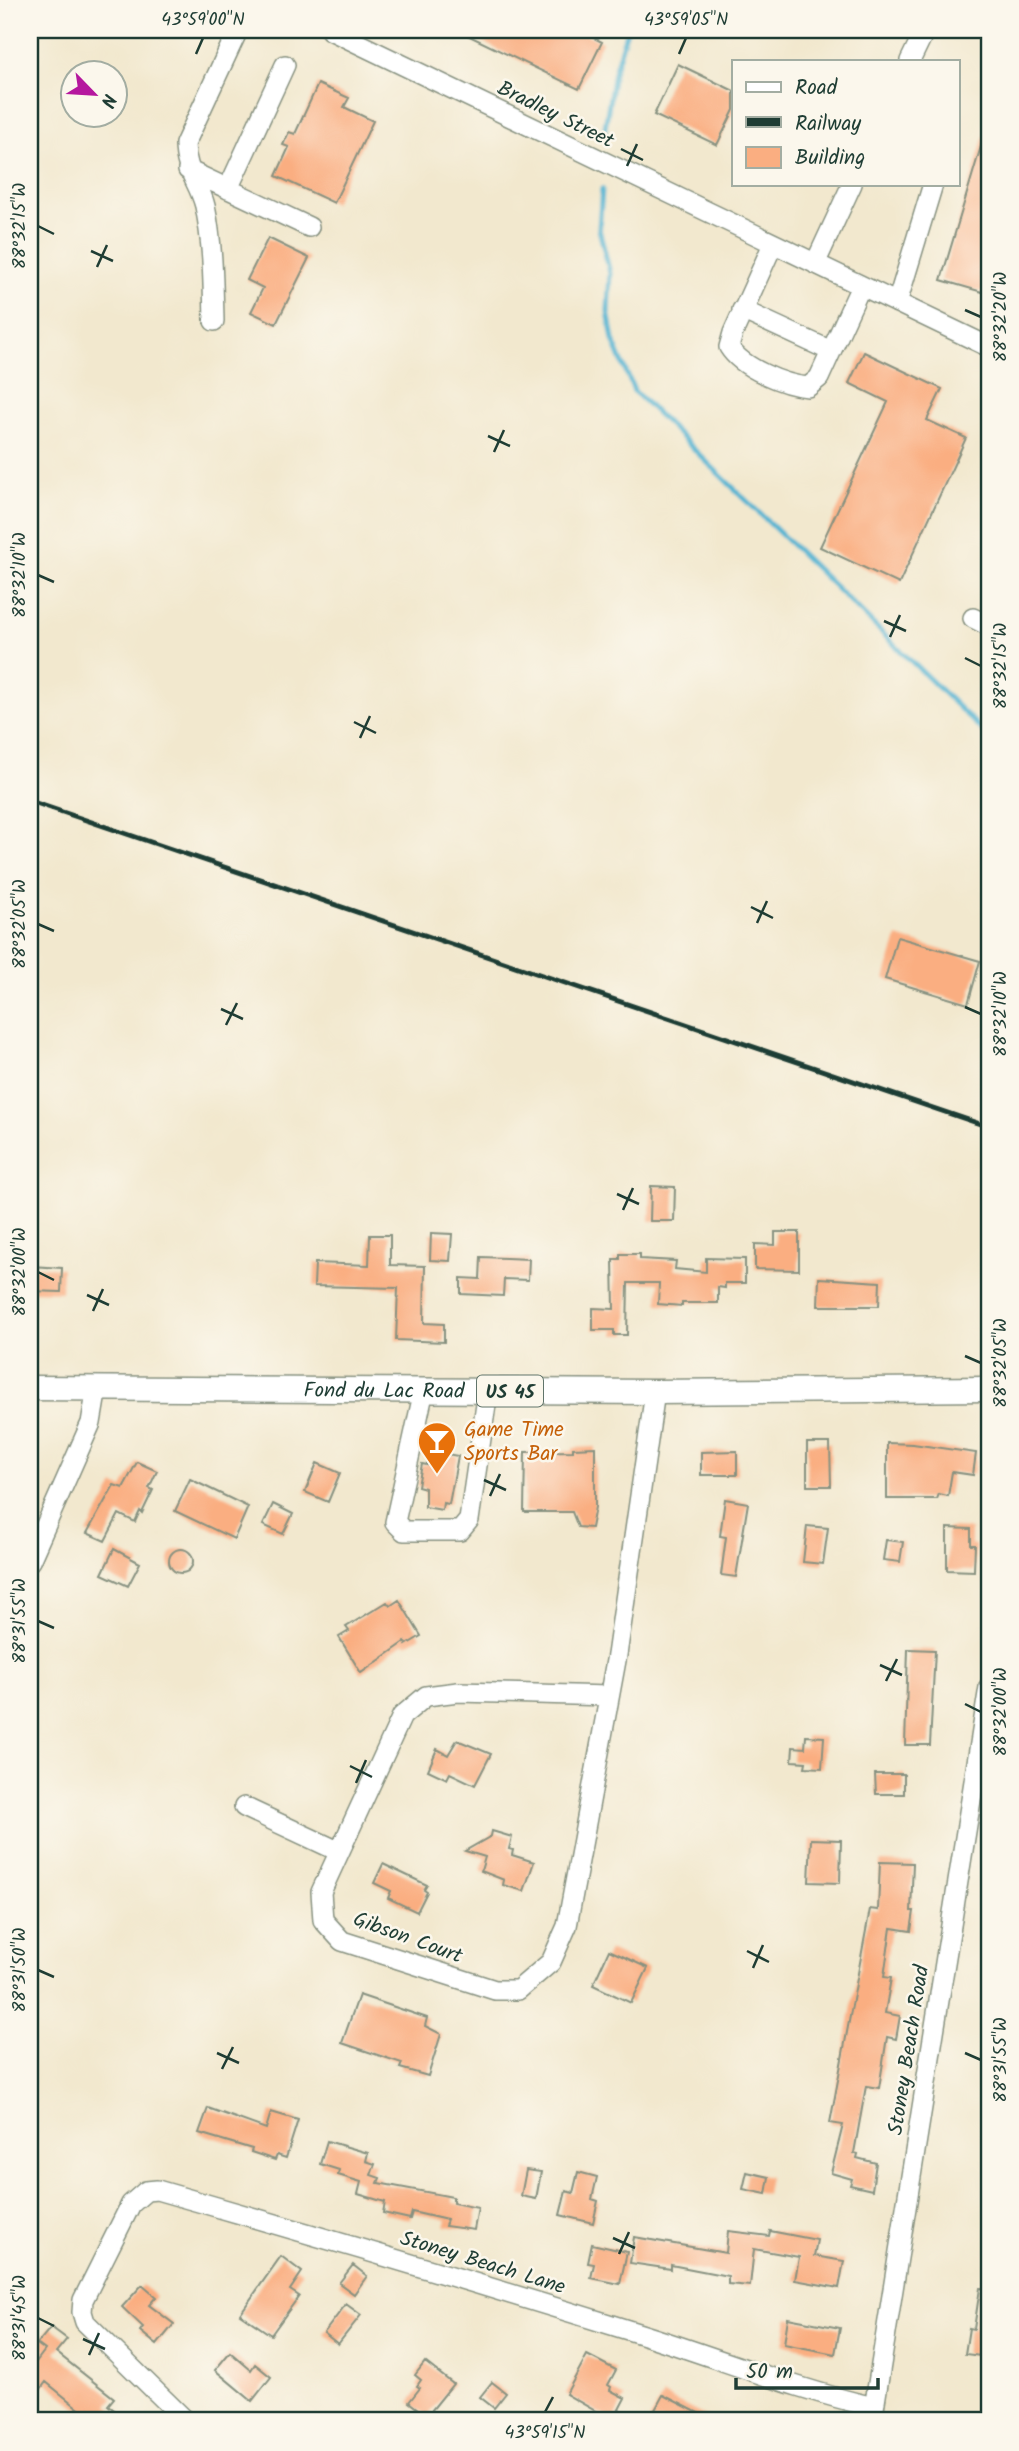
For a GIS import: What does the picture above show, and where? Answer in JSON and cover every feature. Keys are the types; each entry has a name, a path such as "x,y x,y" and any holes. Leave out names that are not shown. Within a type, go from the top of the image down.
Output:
{"main road":[{"name":"Fond du Lac Road","path":"30,1388 655,1392 989,1389"}],"street":[{"path":"214,321 213,243 202,195 188,170 185,144 238,30"},
{"name":"Bradley Street","path":"330,30 989,347"},
{"path":"910,60 925,30"},
{"path":"228,189 285,65"},
{"path":"188,170 309,227"},
{"path":"815,264 851,186"},
{"path":"897,303 932,186"},
{"path":"773,244 742,310 729,347 736,359 796,386 808,387 818,377 861,285"},
{"path":"742,310 831,351"},
{"path":"30,1561 91,1423 97,1388"},
{"path":"424,1390 395,1522 404,1531 460,1531 469,1520 488,1391"},
{"name":"Gibson Court","path":"609,1696 458,1692 426,1696 402,1716 338,1851 321,1892 323,1920 342,1941 495,1990 519,1990 551,1962 567,1926 609,1696 655,1392"},
{"name":"Stoney Beach Road","path":"873,2414 989,1687"},
{"path":"244,1807 338,1851"},
{"name":"Stoney Beach Lane","path":"186,2421 85,2322 82,2312 83,2300 136,2197 146,2191 157,2190 632,2331 873,2414"}],"building":[{"path":"457,30 578,30 602,42 579,89"},
{"path":"678,64 732,90 732,114 717,145 654,115"},
{"path":"318,84 349,98 344,107 373,121 334,203 276,176 289,147 283,145 289,132 295,134"},
{"path":"985,133 989,133 989,294 941,280"},
{"path":"268,238 309,258 276,324 251,312 263,288 247,280"},
{"path":"864,352 942,389 927,420 966,438 899,584 820,547 888,402 849,383"},
{"path":"897,937 980,961 968,1004 885,979"},
{"path":"651,1186 675,1187 674,1221 650,1221"},
{"path":"775,1232 799,1232 799,1270 755,1269 755,1244 775,1245"},
{"path":"431,1233 452,1234 450,1261 430,1260"},
{"path":"370,1235 390,1235 390,1265 425,1266 424,1323 444,1324 444,1342 396,1340 398,1288 314,1286 315,1263 369,1265"},
{"path":"620,1254 640,1254 640,1259 676,1261 675,1269 706,1272 706,1258 745,1259 745,1283 725,1283 725,1288 718,1287 718,1303 682,1303 682,1306 658,1304 659,1283 628,1283 627,1335 614,1335 614,1330 593,1330 593,1308 614,1309 613,1259 620,1259"},
{"path":"481,1257 529,1259 528,1280 504,1279 503,1296 461,1294 461,1278 480,1279"},
{"path":"31,1266 62,1268 61,1292 30,1291"},
{"path":"819,1278 880,1282 879,1306 818,1306"},
{"path":"807,1443 830,1443 831,1486 807,1486"},
{"path":"887,1443 976,1453 973,1475 952,1472 948,1496 939,1494 937,1499 887,1499"},
{"path":"595,1447 595,1507 591,1528 578,1527 572,1512 524,1512 525,1452 573,1451 573,1448"},
{"name":"Game Time Sports Bar","path":"430,1451 458,1456 449,1504 443,1503 442,1510 425,1507 425,1488 418,1486 422,1464 427,1465"},
{"path":"737,1451 737,1475 701,1475 701,1452"},
{"path":"137,1462 157,1471 149,1488 153,1490 142,1513 140,1511 135,1522 119,1514 105,1541 87,1533 114,1485 123,1488"},
{"path":"317,1463 340,1473 328,1502 305,1492"},
{"path":"190,1479 248,1507 234,1539 175,1511"},
{"path":"725,1499 748,1503 736,1577 721,1575 726,1537 720,1536"},
{"path":"273,1504 293,1514 283,1534 263,1525"},
{"path":"807,1526 828,1528 823,1564 803,1562"},
{"path":"947,1528 971,1529 971,1545 975,1545 974,1571 947,1570"},
{"path":"886,1540 903,1542 900,1562 883,1560"},
{"path":"114,1549 140,1563 128,1586 102,1574"},
{"path":"181,1549 190,1552 193,1561 190,1570 181,1573 172,1570 169,1561 172,1552"},
{"path":"399,1600 421,1636 406,1645 405,1642 361,1673 339,1637 349,1631 346,1627 387,1602 390,1606"},
{"path":"908,1649 935,1650 930,1745 905,1745"},
{"path":"806,1736 824,1737 822,1768 805,1767 806,1762 792,1761 793,1747 805,1748"},
{"path":"457,1740 491,1754 475,1785 450,1773 447,1779 428,1770 437,1749 448,1755"},
{"path":"875,1774 904,1774 904,1794 876,1794"},
{"path":"492,1831 512,1837 509,1849 513,1850 512,1855 534,1862 524,1891 503,1885 504,1880 481,1871 485,1857 465,1851 491,1836"},
{"path":"811,1839 841,1840 840,1883 809,1882"},
{"path":"880,1862 913,1863 911,1911 914,1911 911,1931 891,1928 884,1977 891,1978 885,2013 900,2016 896,2039 887,2037 879,2088 866,2086 854,2153 858,2154 857,2158 876,2163 872,2190 850,2185 852,2179 831,2173 843,2125 830,2123 870,1909 878,1910"},
{"path":"383,1864 427,1885 424,1890 427,1892 417,1912 388,1898 391,1891 374,1883"},
{"path":"609,1950 648,1968 631,2003 593,1985"},
{"path":"359,1995 427,2018 425,2026 441,2034 428,2076 400,2068 402,2063 342,2043"},
{"path":"208,2108 266,2129 271,2112 298,2120 286,2158 277,2155 275,2160 251,2152 252,2149 199,2133"},
{"path":"327,2141 368,2153 366,2161 375,2164 371,2175 380,2178 378,2183 453,2197 453,2203 478,2208 474,2230 445,2226 447,2220 412,2212 410,2219 383,2213 385,2202 358,2194 361,2182 338,2175 339,2170 320,2164"},
{"path":"526,2170 541,2172 536,2199 521,2196"},
{"path":"578,2172 597,2177 592,2199 598,2201 593,2223 560,2215 566,2191 573,2193"},
{"path":"747,2172 769,2177 766,2194 743,2189"},
{"path":"728,2231 769,2236 770,2231 817,2240 814,2256 844,2261 839,2288 795,2280 799,2257 754,2249 750,2286 728,2284 728,2276 671,2265 671,2269 630,2263 634,2237 726,2253"},
{"path":"592,2244 627,2252 620,2284 591,2278 594,2264 588,2263"},
{"path":"281,2256 302,2272 290,2290 299,2296 271,2335 240,2314"},
{"path":"353,2265 367,2276 354,2294 339,2283"},
{"path":"142,2285 156,2297 149,2305 174,2324 157,2345 140,2331 143,2327 122,2307"},
{"path":"980,2288 989,2289 989,2357 965,2354 969,2328 974,2329"},
{"path":"346,2304 361,2315 338,2344 324,2333"},
{"path":"788,2318 840,2328 835,2354 784,2344"},
{"path":"51,2327 67,2339 56,2352 114,2398 108,2405 128,2421 94,2421 46,2382 30,2403 30,2370 45,2350 37,2344"},
{"path":"230,2352 251,2370 255,2364 271,2377 252,2401 215,2370"},
{"path":"587,2355 616,2370 608,2385 610,2390 625,2398 613,2421 566,2394"},
{"path":"425,2362 453,2384 427,2416 409,2402 420,2388 417,2386 421,2380 415,2375"},
{"path":"492,2382 506,2393 494,2408 480,2397"},
{"path":"663,2395 714,2421 649,2421"}],"waterway":[{"path":"604,134 614,72 627,30"},
{"path":"602,189 599,229 610,273 608,311 613,340 634,391 989,737"}],"railway":[{"path":"30,801 989,1127"}],"place":[{"name":"Game Time Sports Bar","path":"437,1475"}]}
